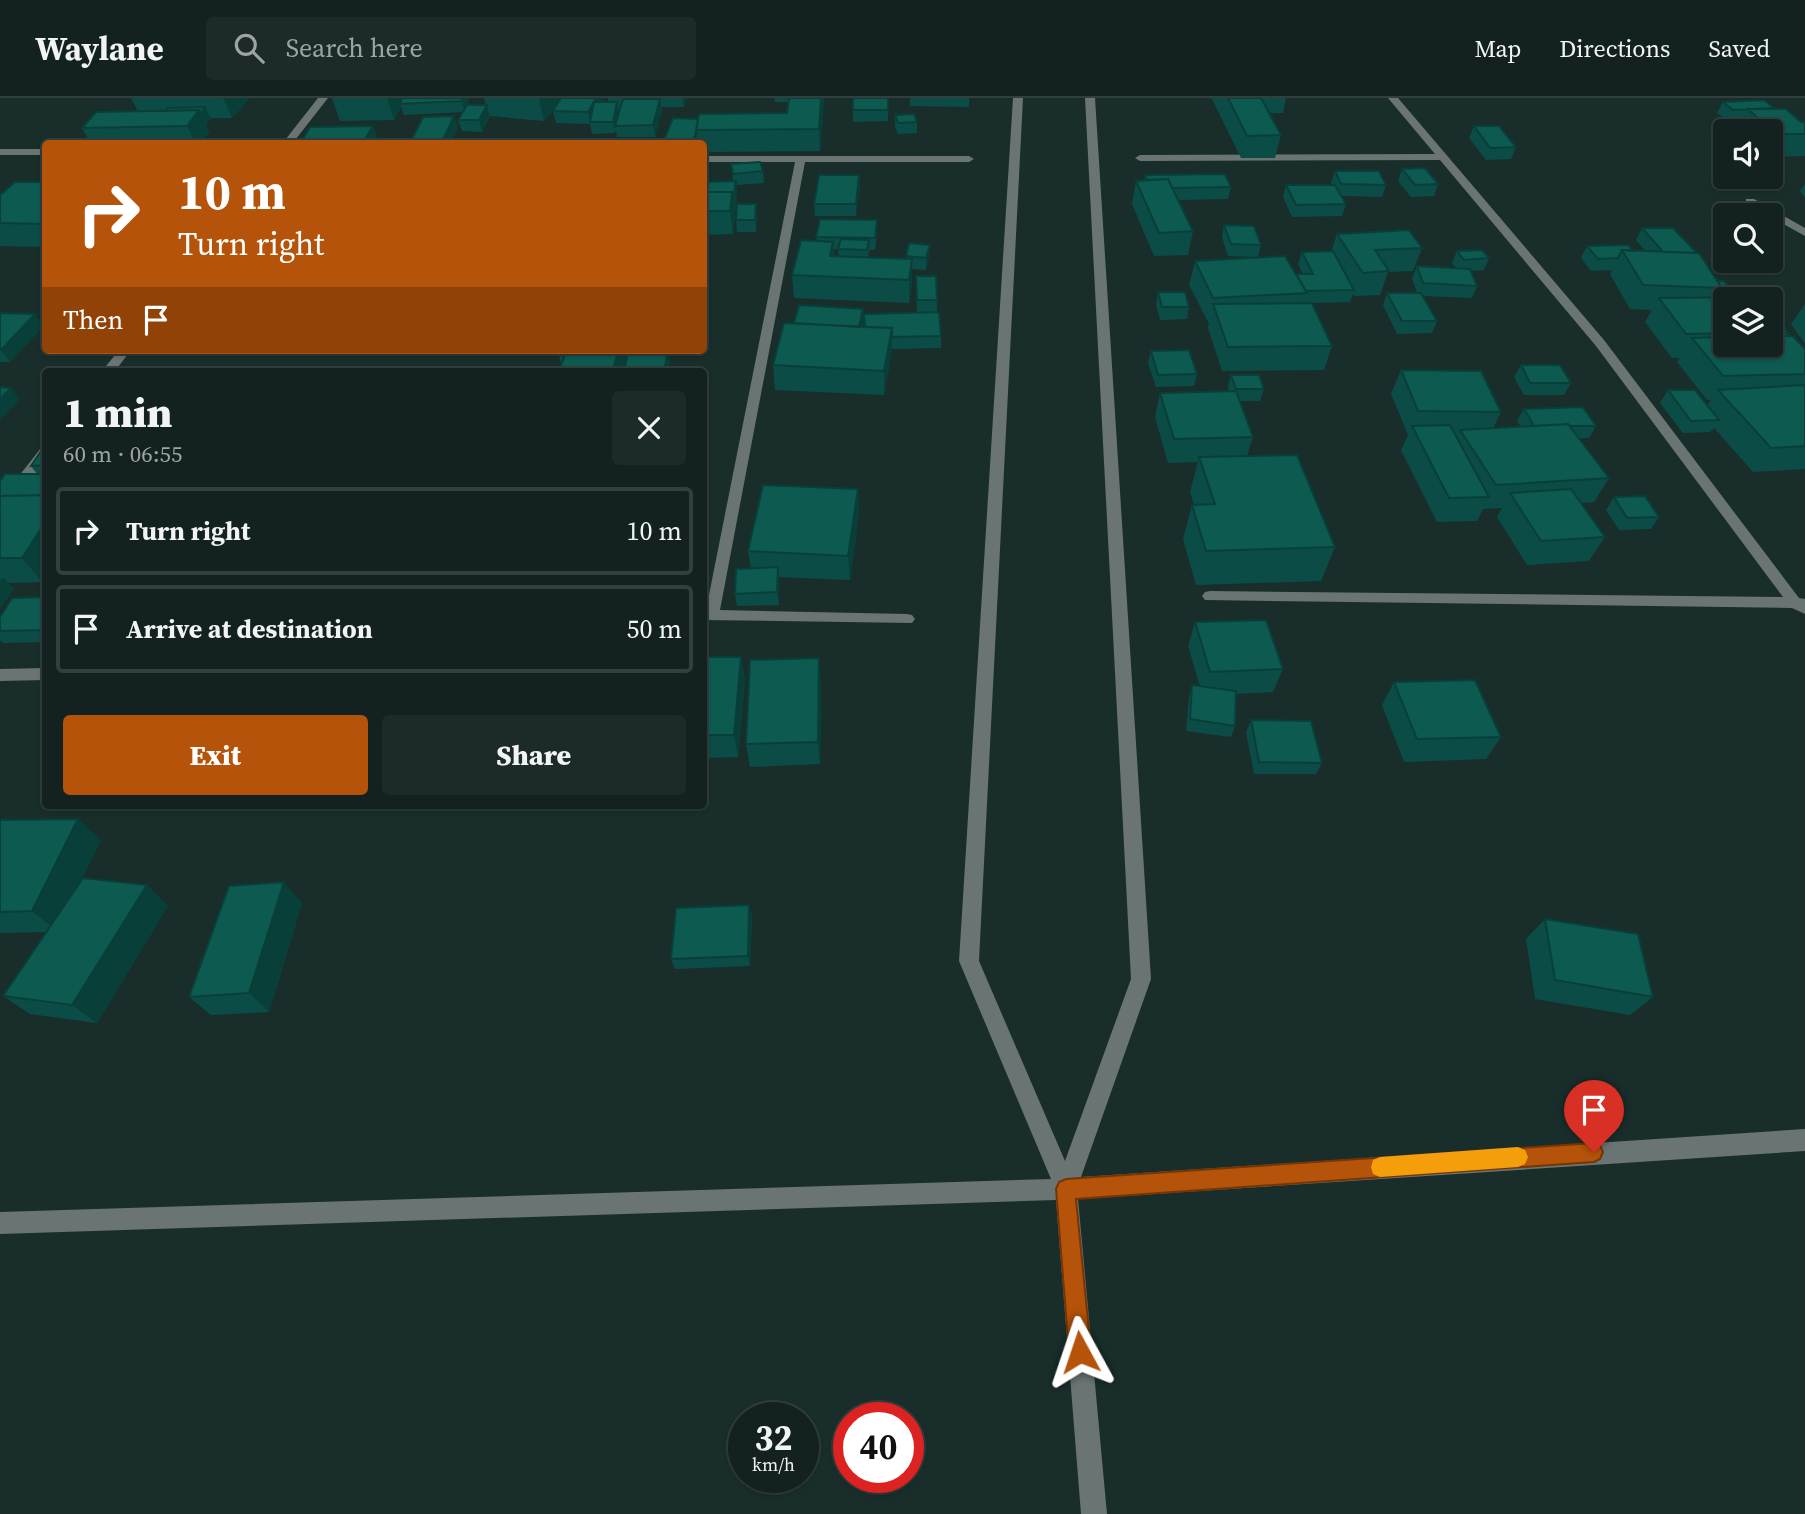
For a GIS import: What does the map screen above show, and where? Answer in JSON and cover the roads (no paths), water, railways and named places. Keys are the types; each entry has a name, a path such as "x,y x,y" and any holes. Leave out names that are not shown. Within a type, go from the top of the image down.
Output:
{"street":[{"path":"290,140 323,98"},
{"path":"1018,98 969,961 1066,1189 1094,1514"},
{"path":"1066,1189 1141,979 1090,98"},
{"path":"1393,98 1600,342 1801,605"},
{"path":"0,152 42,152"},
{"path":"1140,158 1441,157"},
{"path":"707,159 969,159"},
{"path":"801,159 707,615 907,619"},
{"path":"1750,201 1805,233"},
{"path":"110,368 122,354"},
{"path":"0,509 42,456"},
{"path":"1210,596 1801,605"},
{"path":"0,674 42,674"},
{"path":"0,1223 1066,1189 1805,1140"}]}
